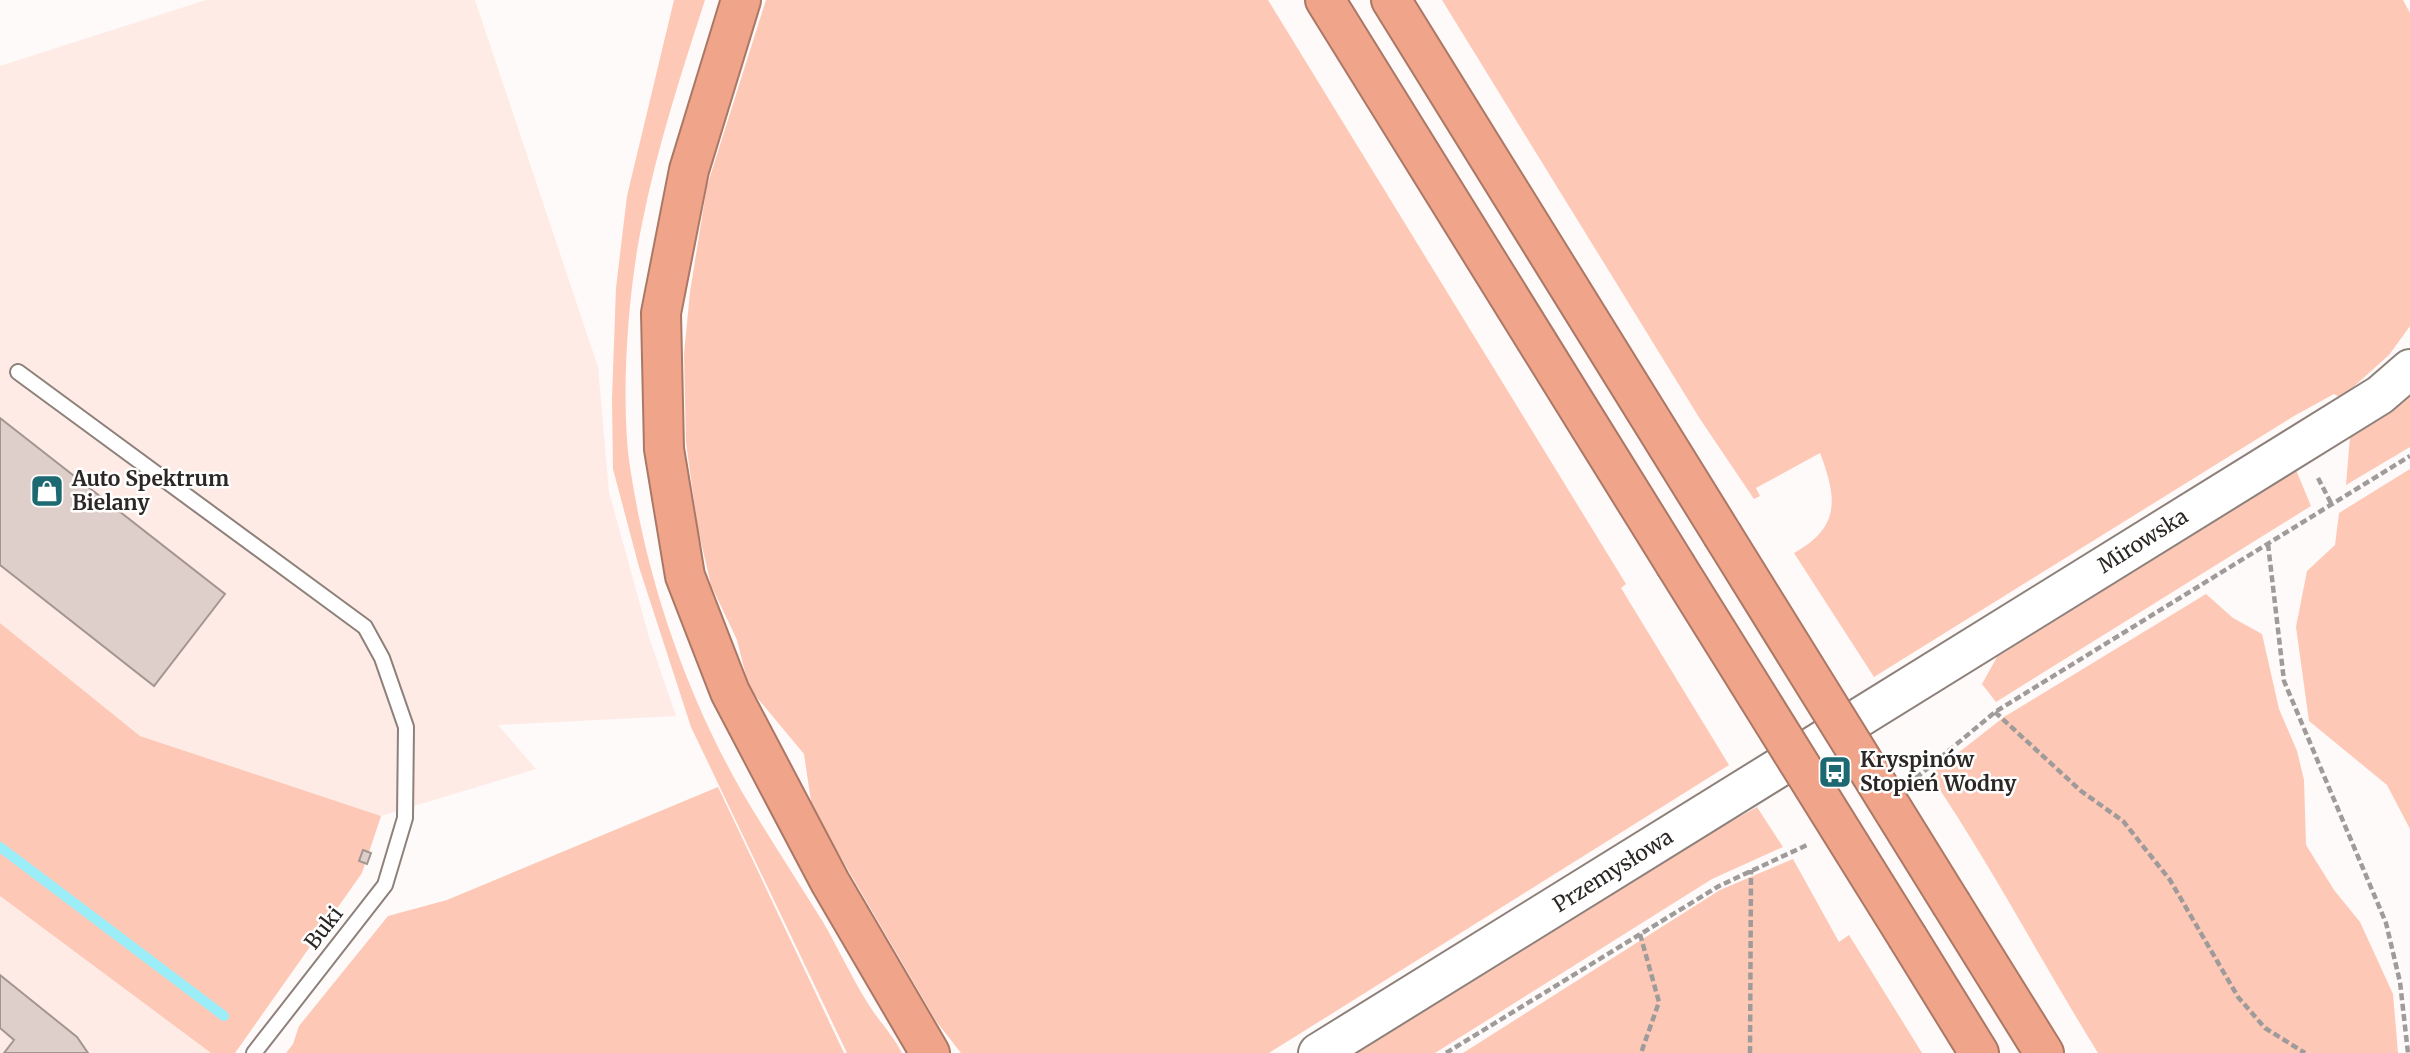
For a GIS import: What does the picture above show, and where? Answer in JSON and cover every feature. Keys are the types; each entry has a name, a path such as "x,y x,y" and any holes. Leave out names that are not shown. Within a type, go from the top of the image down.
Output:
{"highway":[{"path":"741,0 689,170 661,313 664,449 685,576 730,692 830,881 930,1053"},
{"path":"1325,0 1979,1053"},
{"path":"1391,0 2044,1053"}],"main road":[{"name":"Mirowska","path":"2380,395 2410,348"},
{"name":"Mirowska","path":"1906,688 2380,395 2410,369"},
{"name":"Przemysłowa","path":"1318,1053 1906,688"}],"lane":[{"name":"Buki","path":"18,372 365,627 383,658 406,727 405,818 385,884 254,1053"}],"path":[{"path":"2408,1053 2400,982 2386,923 2284,681 2267,544 2410,456"},
{"path":"1994,712 2081,791 2123,821 2170,880 2238,997 2265,1028 2305,1053"},
{"path":"1750,1053 1751,870"},
{"path":"1640,934 1659,1002 1641,1053"}],"shaded area":[{"path":"206,0 475,0 598,367 609,492 649,637 676,716 498,725 536,769 381,816 140,736 0,623 0,66"},
{"path":"674,0 705,0 655,167 633,280 627,345 626,410 630,467 637,509 671,634 703,715 742,792 823,922 867,1002 902,1053 847,1053 691,727 639,567 613,469 612,399 616,288 627,196"},
{"path":"766,0 1268,0 1626,584 1621,588 1729,765 1269,1053 961,1053 936,1021 812,808 804,754 749,688 737,640 711,585 698,529 686,443 684,354 690,292 707,186"},
{"path":"1442,0 2403,0 2410,13 2410,326 2389,355 2341,398 2334,394 2294,416 1874,677 1794,553 1820,533 1831,510 1830,484 1820,453 1756,488 1760,496 1754,499 1700,419"},
{"path":"2410,391 2410,447 2346,485 2350,437"},
{"path":"2410,469 2410,829 2387,785 2309,721 2296,627 2307,571 2335,545 2339,513"},
{"path":"2296,470 2311,506 1996,702 1982,684 1997,657"},
{"path":"2206,594 2233,618 2262,634 2279,709 2297,751 2304,780 2306,845 2334,890 2360,922 2393,994 2398,1053 2098,1053 1974,843 1930,775 2004,717"},
{"path":"0,623 140,736 381,816 362,873 235,1053 211,1053 0,896"},
{"path":"718,787 844,1053 286,1053 293,1044 299,1026 388,916 447,900"},
{"path":"1757,807 1783,847 1712,879 1435,1053 1357,1053 1686,847"},
{"path":"1793,859 1839,942 1849,935 1922,1053 1463,1053 1720,890"},
{"path":"0,896 211,1053 0,1053"}],"building":[{"name":"Auto Spektrum Bielany","path":"0,418 225,594 154,686 0,565"},
{"path":"363,850 371,853 367,864 359,861"},
{"path":"0,975 77,1037 88,1053 4,1053 14,1040 0,1028"},
{"path":"0,975 77,1037 88,1053 4,1053 14,1040 0,1028"}],"waterway":[{"path":"0,847 224,1016"}],"place":[{"name":"Auto Spektrum Bielany","path":"47,491"},
{"name":"Kryspinów Stopień Wodny","path":"1835,772"}]}
